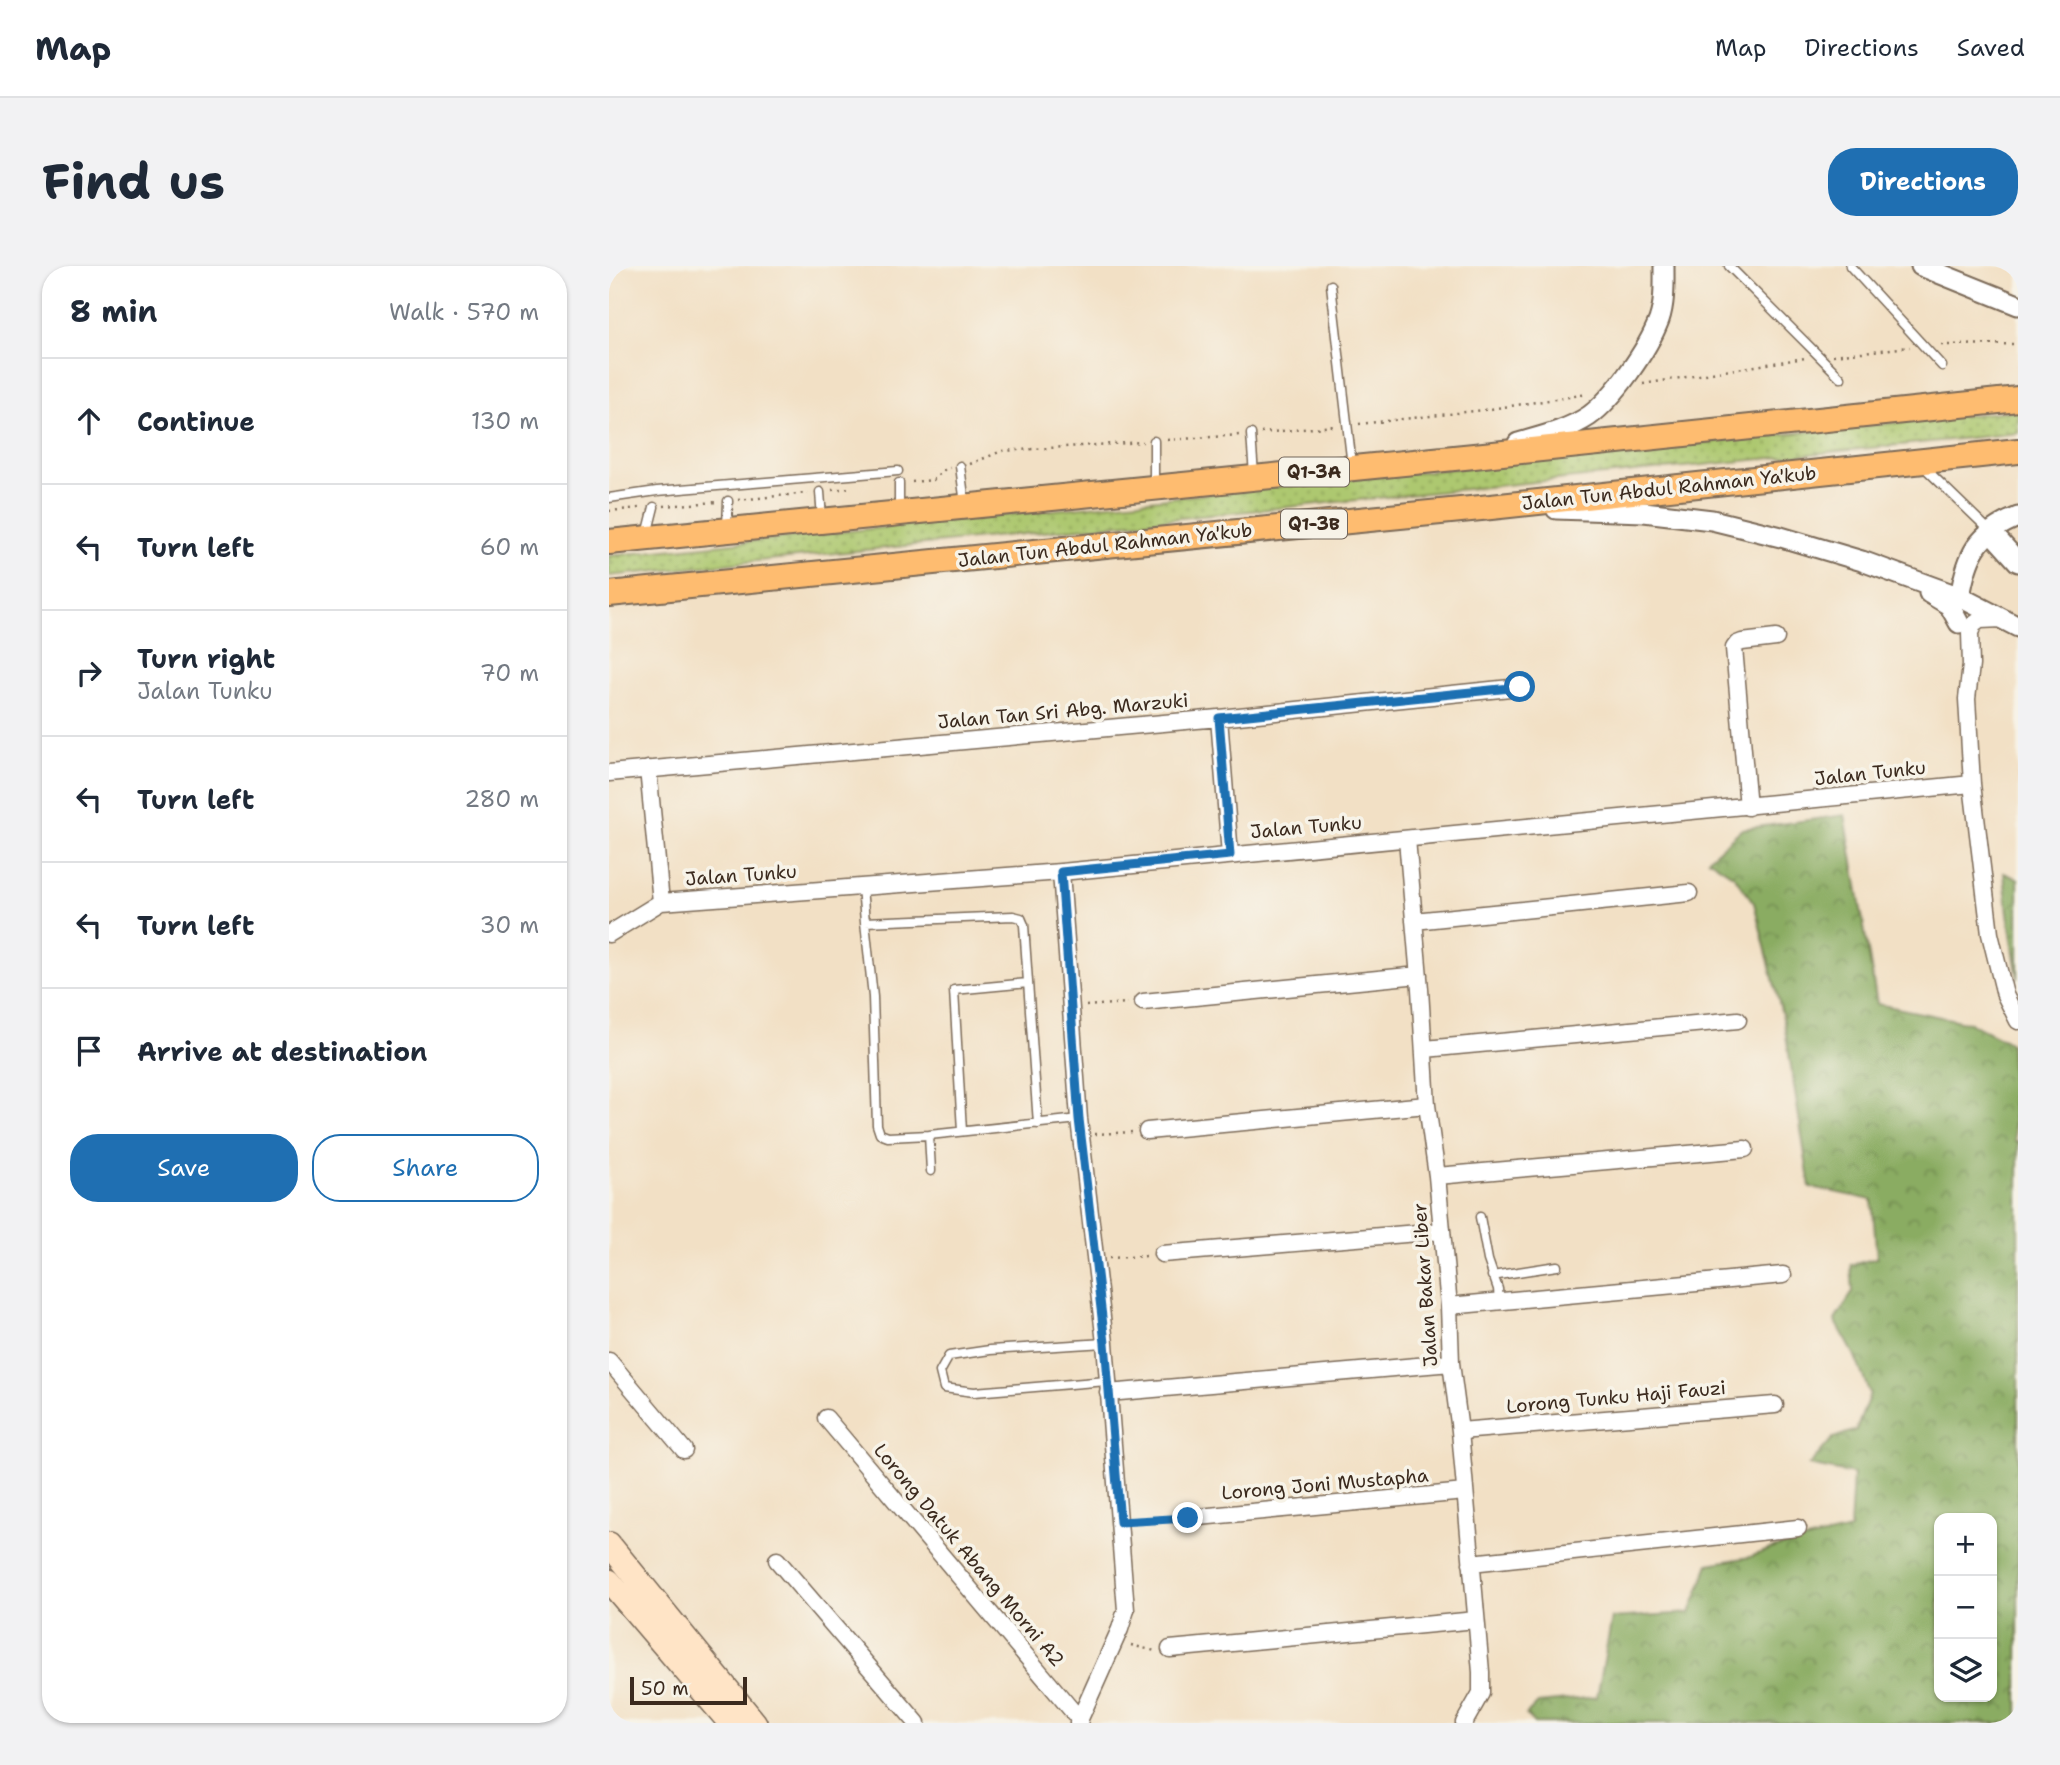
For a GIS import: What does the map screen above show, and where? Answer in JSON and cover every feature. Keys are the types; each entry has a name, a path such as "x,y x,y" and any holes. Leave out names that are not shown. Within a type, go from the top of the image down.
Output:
{"main road":[{"name":"Q1-3A","path":"609,542 2018,399"},
{"name":"Jalan Tun Abdul Rahman Ya'kub","path":"609,594 1491,507 2018,451"},
{"path":"609,1544 755,1723"},
{"path":"609,1581 730,1723"}],"street":[{"path":"1473,456 1553,433 1589,416 1618,388 1659,319 1665,285 1664,266"},
{"path":"1920,266 2018,305"},
{"path":"1491,507 1644,512 1712,520 1862,561 1960,597 2012,623"},
{"path":"1967,689 1961,668 1959,623 1963,576 1969,557 1980,542 2003,523 2018,517"},
{"path":"1991,532 2018,562"},
{"path":"1924,584 1925,589 1932,595 1949,605 1959,623"},
{"path":"2012,623 1988,618 1973,625 1970,633 1971,666 1967,689 1972,784 1990,934 2005,995 2018,1021"},
{"path":"1748,807 1734,649 1737,643 1776,638"},
{"name":"Jalan Tan Sri Abg. Marzuki","path":"609,773 1219,718 1520,687"},
{"path":"1219,718 1230,855"},
{"path":"648,769 661,902"},
{"name":"Jalan Tunku","path":"609,934 661,902 1061,872 1972,784"},
{"name":"Jalan Bakar Liber","path":"1407,839 1425,1049 1427,1105 1437,1176 1481,1693 1464,1723"},
{"path":"1061,872 1080,1127 1105,1343 1126,1610 1079,1721"},
{"path":"1414,921 1689,893"},
{"path":"1143,1002 1419,975"},
{"path":"1425,1049 1738,1020"},
{"path":"1147,1131 1427,1105"},
{"path":"1437,1176 1745,1149"},
{"path":"1162,1254 1442,1231"},
{"path":"1448,1306 1783,1275"},
{"path":"609,1361 684,1450"},
{"path":"1107,1387 1451,1363"},
{"name":"Lorong Tunku Haji Fauzi","path":"1460,1431 1775,1405"},
{"name":"Lorong Datuk Abang Morni A2","path":"826,1418 1079,1721"},
{"name":"Lorong Joni Mustapha","path":"1188,1518 1465,1492"},
{"path":"1471,1563 1798,1528"},
{"path":"778,1560 917,1723"},
{"path":"1170,1649 1476,1620"}],"lane":[{"path":"1729,266 1841,378"},
{"path":"1850,266 1942,366"},
{"path":"1331,285 1352,468"},
{"path":"1251,434 1255,478"},
{"path":"1153,488 1154,441"},
{"path":"960,466 966,507"},
{"path":"609,498 657,491 898,471"},
{"path":"1928,471 1991,532"},
{"path":"899,483 899,513"},
{"path":"820,492 822,521"},
{"path":"727,530 728,501"},
{"path":"647,538 654,507"},
{"path":"862,887 873,997 877,1125 880,1134 888,1138 1038,1124 1080,1127"},
{"path":"865,922 1013,916 1021,918 1024,925 1038,1124"},
{"path":"962,1132 954,990 1028,984"},
{"path":"929,1135 931,1171"},
{"path":"1480,1217 1499,1301"},
{"path":"1492,1276 1557,1266"},
{"path":"1105,1343 990,1350 949,1356 940,1372 944,1388 974,1392 1107,1387"}],"path":[{"path":"899,483 933,480 945,469 976,463 1002,451 1347,425 1558,400 1818,356 1923,346 2018,344"},
{"path":"609,511 860,487"},
{"path":"1072,1007 1143,1002"},
{"path":"1080,1127 1147,1131"},
{"path":"1095,1259 1162,1254"},
{"path":"1120,1522 1188,1518"},
{"path":"1115,1638 1144,1650 1170,1649"}],"green space":[{"path":"2018,410 2018,433 609,576 609,556"},
{"path":"1845,815 1877,1004 1970,1023 2010,1043 2015,1141 2018,1141 2018,1723 1534,1723 1526,1715 1538,1703 1597,1697 1612,1618 1690,1613 1709,1564 1750,1557 1776,1547 1850,1530 1853,1474 1809,1465 1833,1438 1856,1430 1870,1394 1854,1354 1835,1320 1853,1292 1851,1265 1877,1258 1872,1200 1810,1187 1784,1022 1754,903 1734,876 1708,859 1742,829"},
{"path":"2004,873 2018,879 2018,979 2008,913"}],"route":[{"path":"1188,1518 1120,1522 1105,1343 1079,1119 1061,872 1230,855 1219,718 1520,687"}]}
